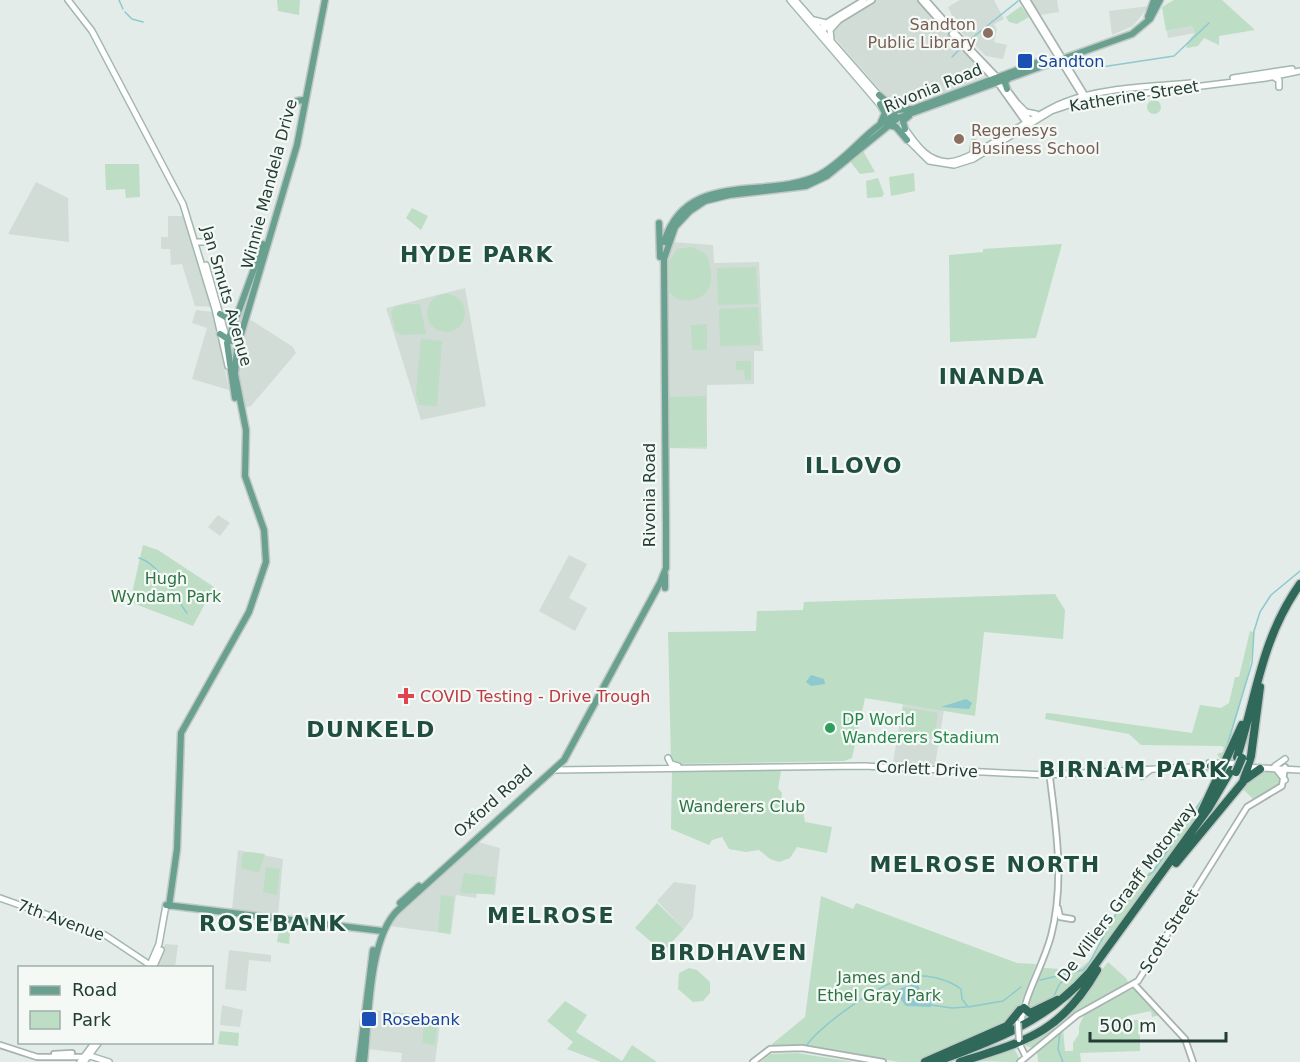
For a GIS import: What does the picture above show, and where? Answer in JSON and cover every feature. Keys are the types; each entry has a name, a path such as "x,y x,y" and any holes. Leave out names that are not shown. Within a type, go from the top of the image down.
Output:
{"highway":[{"path":"1243,782 1234,763 1259,670 1276,622 1300,584"},
{"path":"946,1062 1018,1034 1046,1019 1076,995 1176,863 1221,800 1278,630 1300,593"},
{"path":"1191,833 1218,779 1217,771 1234,763 1260,767"},
{"name":"De Villiers Graaff Motorway","path":"935,1062 1030,1023 1063,1000 1093,971 1191,833 1234,763"},
{"path":"1176,863 1243,782 1260,767"},
{"path":"925,1062 1037,1011 1065,994 1093,971"},
{"path":"960,1062 1023,1048 1062,1017 1093,971"}],"main road":[{"name":"Jan Smuts Avenue","path":"70,0 91,23 185,201 227,340 246,430 244,476 266,537 266,562 251,607 181,733 177,849 160,953 152,966"},
{"name":"Jan Smuts Avenue","path":"70,0 94,36 180,199 220,334 241,421 240,475 258,523 264,552 260,573 243,621"},
{"name":"Winnie Mandela Drive","path":"227,340 272,217 323,0"},
{"name":"Winnie Mandela Drive","path":"235,374 241,333 297,145 323,0"},
{"path":"790,0 817,33 831,44 879,96 896,110 913,111"},
{"path":"795,0 817,33"},
{"name":"Rivonia Road","path":"664,557 660,257 669,228 683,210 698,200 722,191 780,186 807,180 829,168 872,131 894,118 1025,67 1128,36 1141,28 1157,1"},
{"path":"804,11 817,22 826,23"},
{"path":"1150,16 1162,16"},
{"path":"838,21 829,33 831,44 894,118"},
{"name":"Rivonia Road","path":"913,111 933,105 944,107 947,100 968,93 994,79 1012,76 1060,57"},
{"path":"1025,67 1044,65"},
{"name":"Katherine Street","path":"1171,87 1300,69"},
{"name":"Katherine Street","path":"894,118 907,140 929,161 954,165 973,159 1036,114 1075,98 1273,76 1300,69"},
{"path":"1007,89 1005,81 1012,76"},
{"path":"1273,76 1278,79 1279,87"},
{"path":"1075,98 1078,90"},
{"path":"957,92 968,93"},
{"path":"879,96 894,118"},
{"name":"Katherine Street","path":"894,118 921,150 936,160 952,162 973,154 1028,121 1085,98"},
{"path":"872,131 884,116 880,104"},
{"path":"1018,104 1026,112 1036,114"},
{"path":"905,129 904,120 913,111"},
{"name":"Rivonia Road","path":"664,557 663,351 666,247 678,223 705,201 729,195 790,189 826,176 894,118"},
{"path":"887,124 896,127 907,140"},
{"path":"973,154 974,143 985,146"},
{"path":"770,191 780,196 790,189"},
{"path":"659,223 660,257"},
{"path":"198,242 206,242"},
{"path":"660,271 666,247"},
{"path":"220,314 229,319 239,312"},
{"path":"220,334 227,340 234,340 241,333"},
{"path":"227,340 233,388"},
{"path":"241,421 241,405 250,410"},
{"name":"Oxford Road","path":"359,1062 372,959 381,929 406,900 558,767 656,591 666,568 664,557"},
{"name":"Oxford Road","path":"558,767 658,582 664,557"},
{"path":"665,588 666,568"},
{"path":"263,576 270,573"},
{"path":"668,758 671,764 678,766"},
{"path":"1276,768 1285,759"},
{"name":"Corlett Drive","path":"558,767 860,764 1048,773 1234,763"},
{"name":"Corlett Drive","path":"558,767 864,766 1048,773 1234,763"},
{"path":"1260,767 1300,769"},
{"path":"1142,776 1146,771 1155,768"},
{"path":"1276,768 1282,772 1285,780"},
{"name":"7th Avenue","path":"0,898 105,934 150,966"},
{"path":"168,904 381,929"},
{"name":"Oxford Road","path":"364,1062 381,929"},
{"path":"86,1059 96,1045"},
{"path":"86,1059 96,1045"},
{"path":"86,1059 109,1062"}],"street":[{"path":"817,33 826,23 864,0"},
{"path":"817,33 872,0"},
{"path":"921,0 947,26 926,0"},
{"path":"1025,0 1085,98"},
{"path":"1028,121 994,79 953,33 994,79 1007,89 1028,121"},
{"path":"1060,57 1078,90 1085,98"},
{"path":"1285,768 1285,780"},
{"path":"1048,773 1058,822 1059,915 1072,919"},
{"name":"Scott Street","path":"1019,1061 1023,1048 1034,1049 1083,1011 1135,984 1251,803 1279,790 1285,780"},
{"path":"1034,1049 1023,1048 1020,1017 1047,941 1056,891 1051,796"},
{"path":"1020,1017 1048,946 1058,893"},
{"path":"1135,984 1187,1045 1193,1062"},
{"path":"0,1045 50,1057 86,1059"},
{"path":"753,1062 769,1050 805,1048 883,1062"},
{"path":"35,1054 71,1053 86,1059"},
{"path":"44,1060 50,1057"}],"shaded area":[{"path":"876,0 917,0 943,29 953,17 948,7 960,0 994,0 1004,19 994,24 997,29 994,42 1007,45 1003,59 986,56 958,29 950,36 986,76 933,97 918,95 904,105 894,106 833,36 833,30 838,24"},
{"path":"1030,0 1057,0 1059,12 1040,15"},
{"path":"1149,6 1133,26 1112,35 1109,11"},
{"path":"1192,26 1195,33 1168,38 1167,31"},
{"name":"Regenesys Business School","path":"959,132 964,134 966,139 964,144 959,146 954,144 952,139 954,134"},
{"path":"36,182 68,198 69,242 8,234"},
{"path":"168,216 185,216 213,307 195,306 182,264 171,265 170,249 161,249 161,237 168,237"},
{"path":"673,242 713,245 714,263 759,262 763,351 754,351 754,384 707,385 707,449 666,448 667,259"},
{"path":"465,288 486,406 421,420 386,308"},
{"path":"196,310 213,312 229,390 192,379 207,328 192,323"},
{"path":"251,320 293,347 296,353 251,406 244,408 238,364 247,324"},
{"path":"218,515 230,523 220,536 208,527"},
{"path":"569,555 587,564 569,598 587,608 575,631 539,611"},
{"path":"903,704 944,710 935,765 893,763"},
{"path":"478,842 500,848 495,895 477,893 476,898 456,895 451,934 389,926 401,911"},
{"path":"238,850 283,859 278,916 232,910"},
{"path":"674,882 696,885 693,917 684,929 657,901"},
{"path":"165,944 178,945 175,966 156,966"},
{"path":"229,950 271,955 271,962 249,960 246,991 225,989"},
{"path":"222,1005 243,1010 240,1027 220,1025"},
{"path":"374,1010 441,1017 435,1062 401,1062 402,1053 367,1049"}],"green space":[{"path":"277,0 300,0 299,15 278,11"},
{"path":"1174,0 1222,0 1255,30 1219,36 1219,45 1204,38 1198,46 1187,48 1186,44 1195,33 1192,26 1166,31 1162,7"},
{"path":"1021,6 1029,17 1017,24 1009,22 1006,17"},
{"path":"1154,100 1159,102 1161,107 1159,112 1154,114 1149,112 1147,107 1149,102"},
{"path":"862,149 875,172 860,174 849,160"},
{"path":"105,164 139,164 140,197 126,198 125,189 106,190"},
{"path":"914,173 915,191 891,196 889,177"},
{"path":"878,178 884,194 882,197 867,198 866,181"},
{"path":"412,208 428,216 421,230 406,218"},
{"path":"1062,244 1036,338 950,342 949,255 983,252 983,249"},
{"path":"692,247 707,255 711,275 708,290 697,299 677,299 669,292 669,262 677,249"},
{"path":"756,267 758,304 718,305 717,268"},
{"path":"446,294 460,299 465,313 460,327 446,332 432,327 427,313 432,299"},
{"path":"420,304 426,334 402,335 395,331 391,312 395,307"},
{"path":"758,307 760,345 720,346 719,309"},
{"path":"707,324 707,350 692,350 691,325"},
{"path":"421,339 442,341 437,406 419,405 416,394"},
{"path":"736,361 751,361 751,380 745,380 744,370 736,370"},
{"path":"706,396 707,447 670,448 668,397"},
{"name":"Hugh Wyndam Park","path":"143,545 158,550 214,587 193,626 130,602"},
{"path":"1055,594 1065,610 1063,639 984,632 975,716 865,698 852,758 844,761 674,764 671,761 668,632 756,631 757,611 803,610 804,602"},
{"path":"1250,631 1253,632 1253,642 1248,676 1221,760 1217,754 1223,752 1224,747 1221,746 1141,745 1129,734 1045,719 1046,713 1049,713 1192,733 1200,705 1221,708 1229,703 1235,677 1239,677"},
{"path":"903,707 938,713 934,737 909,732 911,717 902,715"},
{"name":"Wanderers Club","path":"778,768 781,771 778,788 782,793 781,808 803,811 805,822 832,827 827,853 797,847 790,858 779,862 770,859 759,850 746,852 729,849 722,837 712,840 709,845 671,829 672,772"},
{"path":"1201,768 1213,770 1217,778 1181,842 1096,958 1060,996 1030,1011 1027,1007 1043,968 1078,970 1090,960 1127,891 1153,869 1214,781 1214,776"},
{"path":"1263,771 1280,772 1283,777 1272,792 1253,799 1242,788 1247,781"},
{"path":"243,853 265,854 259,873 241,868"},
{"path":"266,867 280,869 277,895 263,892"},
{"path":"464,873 495,877 494,894 460,893"},
{"path":"441,895 454,897 450,934 438,932"},
{"name":"James and Ethel Gray Park","path":"821,896 853,909 856,903 1017,963 1036,964 1017,1013 1009,1022 919,1062 899,1062 821,1048 772,1047 771,1045 805,1017"},
{"path":"657,903 684,929 663,952 635,928"},
{"path":"280,922 291,922 289,944 277,942"},
{"path":"1108,962 1126,978 1129,984 1080,1009 1033,1048 1026,1046 1026,1042 1083,994"},
{"path":"689,968 697,970 710,982 710,993 703,1001 693,1002 678,989 679,973"},
{"path":"1135,988 1160,1015 1152,1017 1151,1011 1127,1016 1127,1020 1140,1020 1140,1051 1080,1053 1081,1062 1038,1062 1037,1049 1063,1029 1065,1051 1073,1051 1073,1043 1079,1034 1079,1026 1086,1011"},
{"path":"565,1001 587,1015 576,1032 622,1061 632,1045 657,1062 601,1062 567,1049 573,1042 547,1021"},
{"path":"392,1013 417,1016 416,1024 391,1023"},
{"path":"425,1018 438,1019 435,1045 422,1043"},
{"path":"220,1031 239,1033 238,1046 218,1044"},
{"path":"1013,1046 1019,1058 1015,1062 973,1061"},
{"path":"797,1053 854,1062 760,1062 771,1054"}],"water":[{"path":"811,675 824,679 825,684 811,686 806,682"},
{"path":"966,699 972,703 969,709 941,707"},
{"path":"918,982 920,992 924,991 932,999 931,1007 906,1006 894,991"}],"waterway":[{"path":"119,0 123,9"},
{"path":"967,42 1018,1"},
{"path":"125,12 132,19 143,22"},
{"path":"1095,68 1174,56 1209,23"},
{"path":"952,57 962,47"},
{"path":"139,558 154,567 187,613"},
{"path":"1226,749 1252,663 1254,631 1260,612 1271,595 1300,571"},
{"path":"1040,980 1083,970 1088,965 1129,890 1153,872 1205,795"},
{"path":"1053,998 1059,985 1068,975"},
{"path":"805,1047 824,1027 852,1006 882,988 908,977 928,976 949,982 961,989 962,999 968,1007 1003,1001 1021,987"},
{"path":"931,1005 966,1007"},
{"path":"1060,1031 1058,1049 1063,1062"}],"place":[{"name":"Sandton Public Library","path":"988,33"},
{"name":"Sandton","path":"1025,61"},
{"name":"Regenesys Business School","path":"959,139"},
{"name":"COVID Testing - Drive Trough","path":"406,696"},
{"name":"DP World Wanderers Stadium","path":"830,728"},
{"name":"Rosebank","path":"369,1019"}],"district":[{"name":"HYDE PARK","path":"477,254"},
{"name":"INANDA","path":"992,376"},
{"name":"ILLOVO","path":"854,465"},
{"name":"DUNKELD","path":"371,729"},
{"name":"BIRNAM PARK","path":"1133,769"},
{"name":"MELROSE NORTH","path":"985,864"},
{"name":"MELROSE","path":"551,915"},
{"name":"ROSEBANK","path":"273,923"},
{"name":"BIRDHAVEN","path":"729,952"}]}
